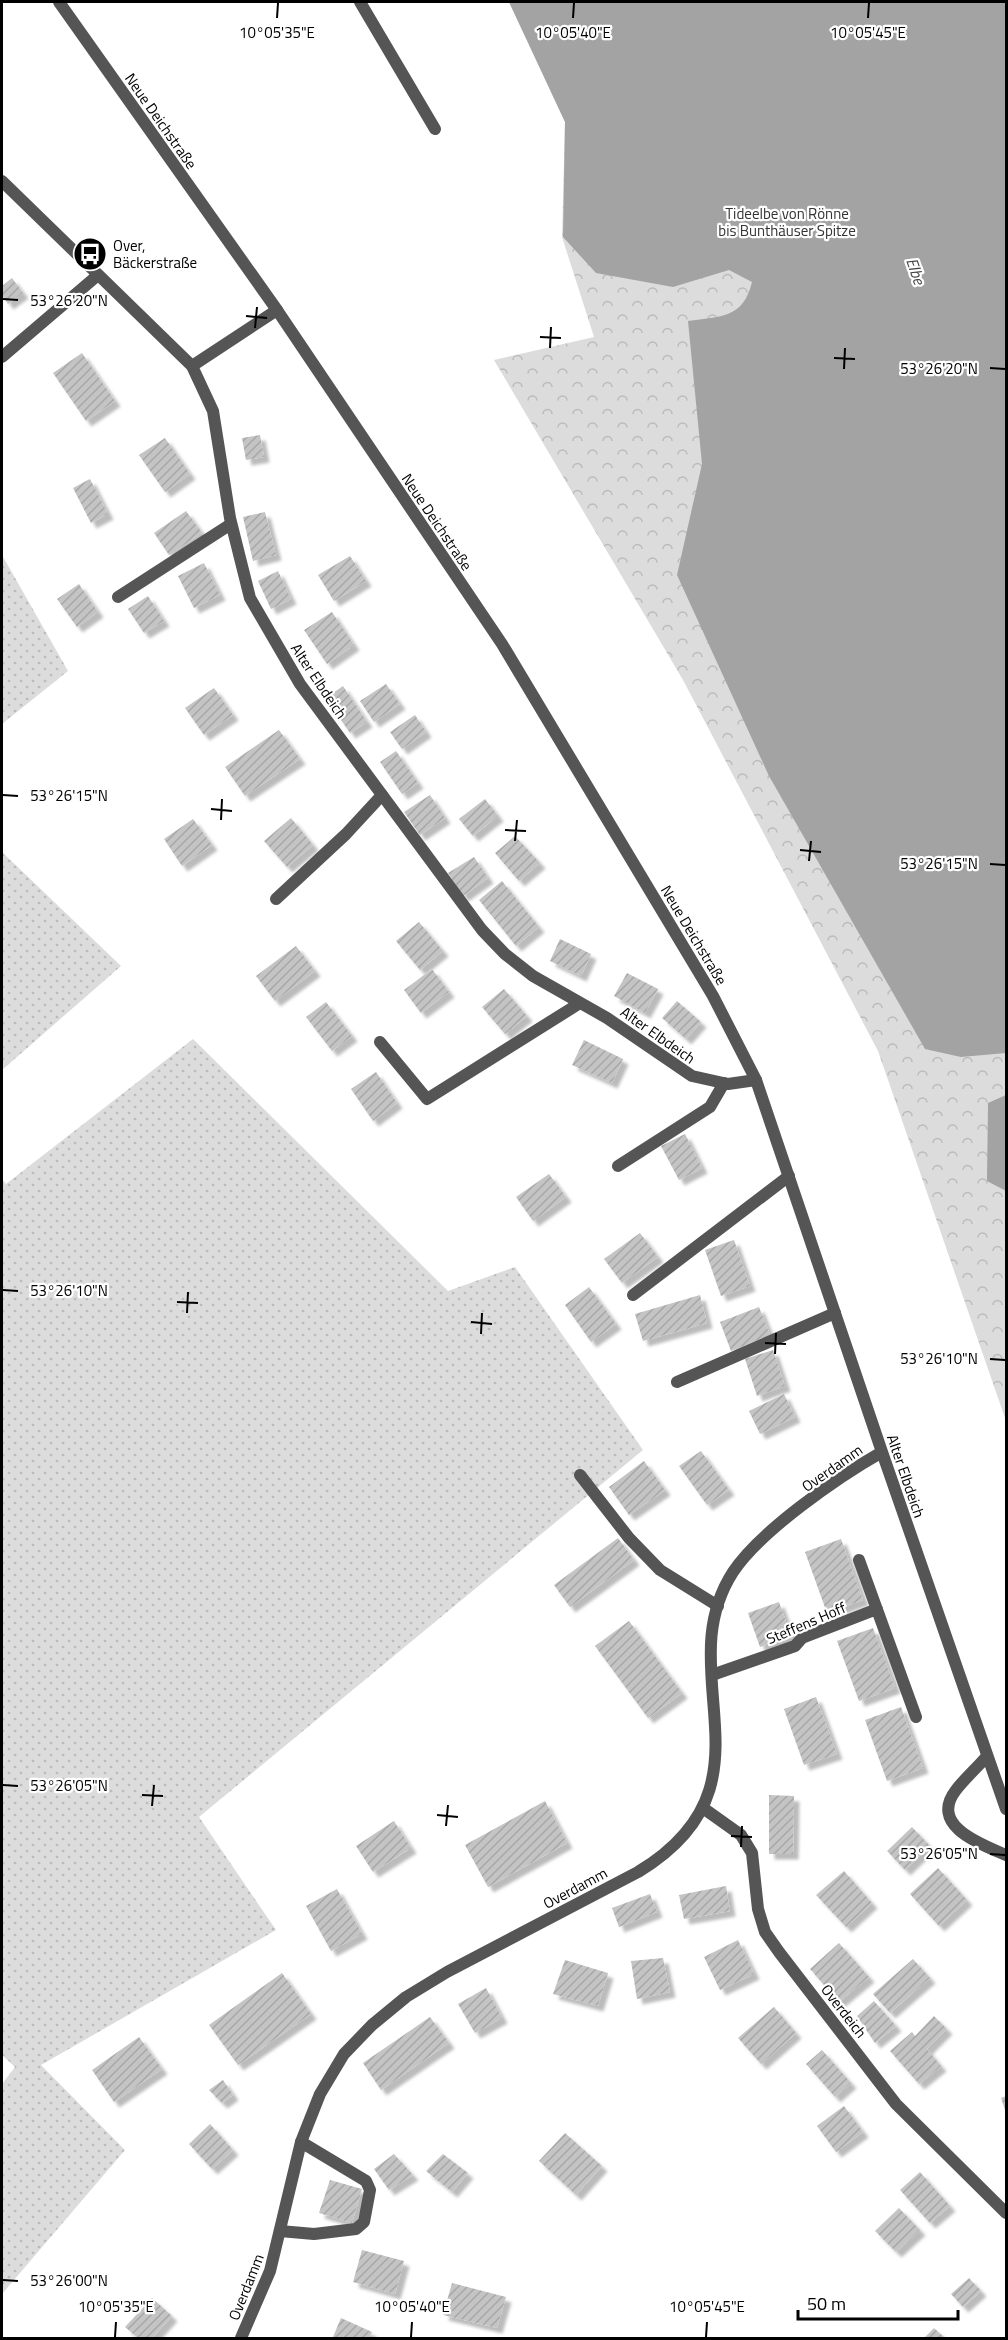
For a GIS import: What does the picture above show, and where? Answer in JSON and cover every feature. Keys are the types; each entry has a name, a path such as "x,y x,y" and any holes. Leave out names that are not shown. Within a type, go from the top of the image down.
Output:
{"street":[{"name":"Neue Deichstraße","path":"59,2 277,310 502,644 713,996 756,1080"},
{"path":"360,2 435,129"},
{"name":"Alter Elbdeich","path":"2,181 166,338 192,366 213,411 231,524 250,598 300,684 482,930 505,954 533,976 652,1046 692,1076 724,1083 756,1080 1006,1809"},
{"path":"2,357 98,275"},
{"path":"192,366 277,310"},
{"path":"118,597 231,524"},
{"path":"276,899 346,834 382,795"},
{"path":"380,1042 427,1099 580,1003"},
{"path":"618,1166 710,1107 724,1083"},
{"path":"633,1295 789,1176"},
{"path":"677,1382 835,1313"},
{"name":"Overdamm","path":"241,2338 270,2271 301,2142 320,2094 344,2054 398,2004 447,1972 651,1864 684,1835 703,1808 713,1778 716,1757 712,1643 718,1606 733,1573 759,1540 852,1469 882,1452"},
{"path":"580,1475 629,1538 660,1570 718,1606"},
{"path":"859,1560 916,1717"},
{"name":"Steffens Hoff","path":"712,1675 795,1646 802,1638 877,1609"},
{"path":"987,1756 954,1792 949,1809 953,1823 960,1833 1006,1855"},
{"name":"Overdeich","path":"703,1808 741,1835 752,1852 758,1909 765,1932 779,1952 896,2104 1006,2212"},
{"path":"280,2231 314,2234 356,2229 364,2222 370,2190 366,2181 301,2142"}],"green space":[{"name":"Tideelbe von Rönne bis Bunthäuser Spitze","path":"509,2 1006,2 1006,1421 878,1051 683,680 494,360 594,337 562,237 565,122"},
{"path":"2,555 68,671 2,724"},
{"path":"2,852 121,966 2,1070"},
{"path":"193,1039 448,1291 515,1267 643,1450 199,1817 276,1930 41,2065 125,2150 2,2294 2,2084 15,2067 2,2055 2,1179 6,1184"}],"water":[{"name":"Tideelbe von Rönne bis Bunthäuser Spitze","path":"509,2 1006,2 1006,1053 961,1057 925,1049 769,776 677,575 702,464 688,321 729,314 743,303 752,282 729,270 673,287 596,273 563,237 565,122"},
{"path":"1006,1095 1006,1191 987,1181 988,1103"}],"building":[{"path":"12,278 23,293 8,304 2,295 2,286"},
{"path":"82,353 115,401 86,421 53,373"},
{"path":"260,435 264,457 246,460 242,438"},
{"path":"165,438 190,474 165,492 139,455"},
{"path":"90,479 108,514 91,523 73,488"},
{"path":"186,511 202,533 169,555 154,533"},
{"path":"265,512 276,555 253,561 243,517"},
{"path":"350,556 366,581 334,601 318,575"},
{"path":"204,563 220,595 194,608 178,576"},
{"path":"278,571 291,599 271,609 258,581"},
{"path":"79,584 98,612 77,627 57,599"},
{"path":"148,596 164,621 144,633 128,609"},
{"path":"332,612 354,645 327,664 304,630"},
{"path":"386,684 400,704 374,722 360,701"},
{"path":"343,686 367,722 350,733 326,698"},
{"path":"214,688 233,715 204,735 185,708"},
{"path":"415,715 426,732 402,749 390,732"},
{"path":"279,730 300,759 245,796 225,767"},
{"path":"396,751 418,783 402,794 380,762"},
{"path":"430,795 445,818 420,835 404,812"},
{"path":"485,799 498,816 473,836 459,819"},
{"path":"291,818 313,845 287,867 264,841"},
{"path":"193,819 212,845 182,866 164,839"},
{"path":"515,836 540,863 519,881 495,853"},
{"path":"474,857 488,878 463,896 448,873"},
{"path":"502,881 539,927 516,946 479,900"},
{"path":"419,922 443,951 420,970 396,941"},
{"path":"560,939 591,954 581,976 550,961"},
{"path":"296,946 315,971 275,1001 256,976"},
{"path":"432,969 449,992 421,1013 404,990"},
{"path":"627,973 658,989 645,1013 614,996"},
{"path":"504,989 527,1016 505,1034 482,1007"},
{"path":"677,1001 701,1022 686,1039 662,1018"},
{"path":"326,1002 352,1036 332,1051 306,1017"},
{"path":"584,1040 623,1059 612,1083 572,1065"},
{"path":"376,1072 397,1103 373,1121 351,1089"},
{"path":"685,1134 702,1168 679,1180 661,1146"},
{"path":"549,1174 566,1197 533,1221 516,1197"},
{"path":"640,1233 658,1257 622,1283 604,1259"},
{"path":"734,1240 750,1286 721,1296 705,1250"},
{"path":"589,1287 616,1324 591,1342 565,1305"},
{"path":"700,1295 707,1323 643,1341 635,1314"},
{"path":"759,1307 770,1335 731,1351 720,1322"},
{"path":"773,1350 785,1386 757,1396 745,1359"},
{"path":"784,1394 795,1417 760,1434 749,1411"},
{"path":"701,1451 729,1490 707,1505 679,1466"},
{"path":"644,1461 665,1490 629,1515 609,1487"},
{"path":"618,1538 634,1560 570,1607 554,1585"},
{"path":"841,1539 863,1600 827,1613 805,1552"},
{"path":"779,1602 791,1636 760,1647 748,1613"},
{"path":"629,1621 682,1693 648,1718 595,1646"},
{"path":"873,1628 895,1688 859,1701 837,1641"},
{"path":"816,1697 837,1754 804,1765 784,1709"},
{"path":"901,1707 923,1768 887,1781 865,1720"},
{"path":"769,1795 794,1796 793,1854 769,1854"},
{"path":"545,1801 567,1843 488,1887 465,1845"},
{"path":"394,1821 411,1848 373,1872 356,1846"},
{"path":"912,1827 930,1846 905,1870 887,1851"},
{"path":"938,1868 967,1900 939,1926 910,1894"},
{"path":"844,1871 872,1903 846,1927 816,1895"},
{"path":"726,1886 730,1911 684,1919 679,1895"},
{"path":"337,1889 362,1934 331,1951 306,1906"},
{"path":"650,1894 657,1912 619,1927 612,1908"},
{"path":"738,1940 754,1974 720,1990 704,1957"},
{"path":"839,1943 869,1977 839,2002 810,1969"},
{"path":"663,1958 670,1992 637,1999 631,1961"},
{"path":"913,1959 930,1978 890,2013 873,1994"},
{"path":"565,1960 608,1973 598,2006 553,1994"},
{"path":"282,1973 311,2014 238,2065 209,2025"},
{"path":"486,1988 502,2018 475,2033 458,2004"},
{"path":"874,2001 896,2026 875,2043 857,2016"},
{"path":"774,2007 796,2033 761,2064 738,2038"},
{"path":"934,2016 947,2029 927,2049 941,2066 919,2084 890,2051 912,2032 915,2036"},
{"path":"430,2017 449,2043 381,2090 363,2063"},
{"path":"139,2037 162,2069 114,2102 92,2070"},
{"path":"822,2050 851,2083 835,2097 806,2064"},
{"path":"223,2080 233,2095 222,2103 209,2090"},
{"path":"1006,2096 1006,2113 1001,2098"},
{"path":"844,2106 863,2132 836,2152 817,2126"},
{"path":"210,2124 233,2150 212,2169 189,2144"},
{"path":"565,2133 602,2166 576,2195 539,2161"},
{"path":"394,2154 413,2175 389,2190 374,2169"},
{"path":"443,2154 468,2173 452,2192 426,2171"},
{"path":"920,2172 950,2206 930,2223 900,2190"},
{"path":"330,2180 362,2189 352,2223 319,2213"},
{"path":"899,2208 920,2230 896,2252 875,2231"},
{"path":"362,2250 404,2261 395,2294 353,2282"},
{"path":"969,2278 981,2291 963,2307 951,2294"},
{"path":"452,2283 506,2297 497,2328 443,2315"},
{"path":"152,2298 172,2316 152,2338 138,2338 125,2327"},
{"path":"341,2318 372,2332 369,2338 333,2337"},
{"path":"934,2328 945,2338 924,2338"}],"place":[{"name":"Over, Bäckerstraße","path":"90,254"}],"water label":[{"name":"Elbe","path":"916,271"}]}
